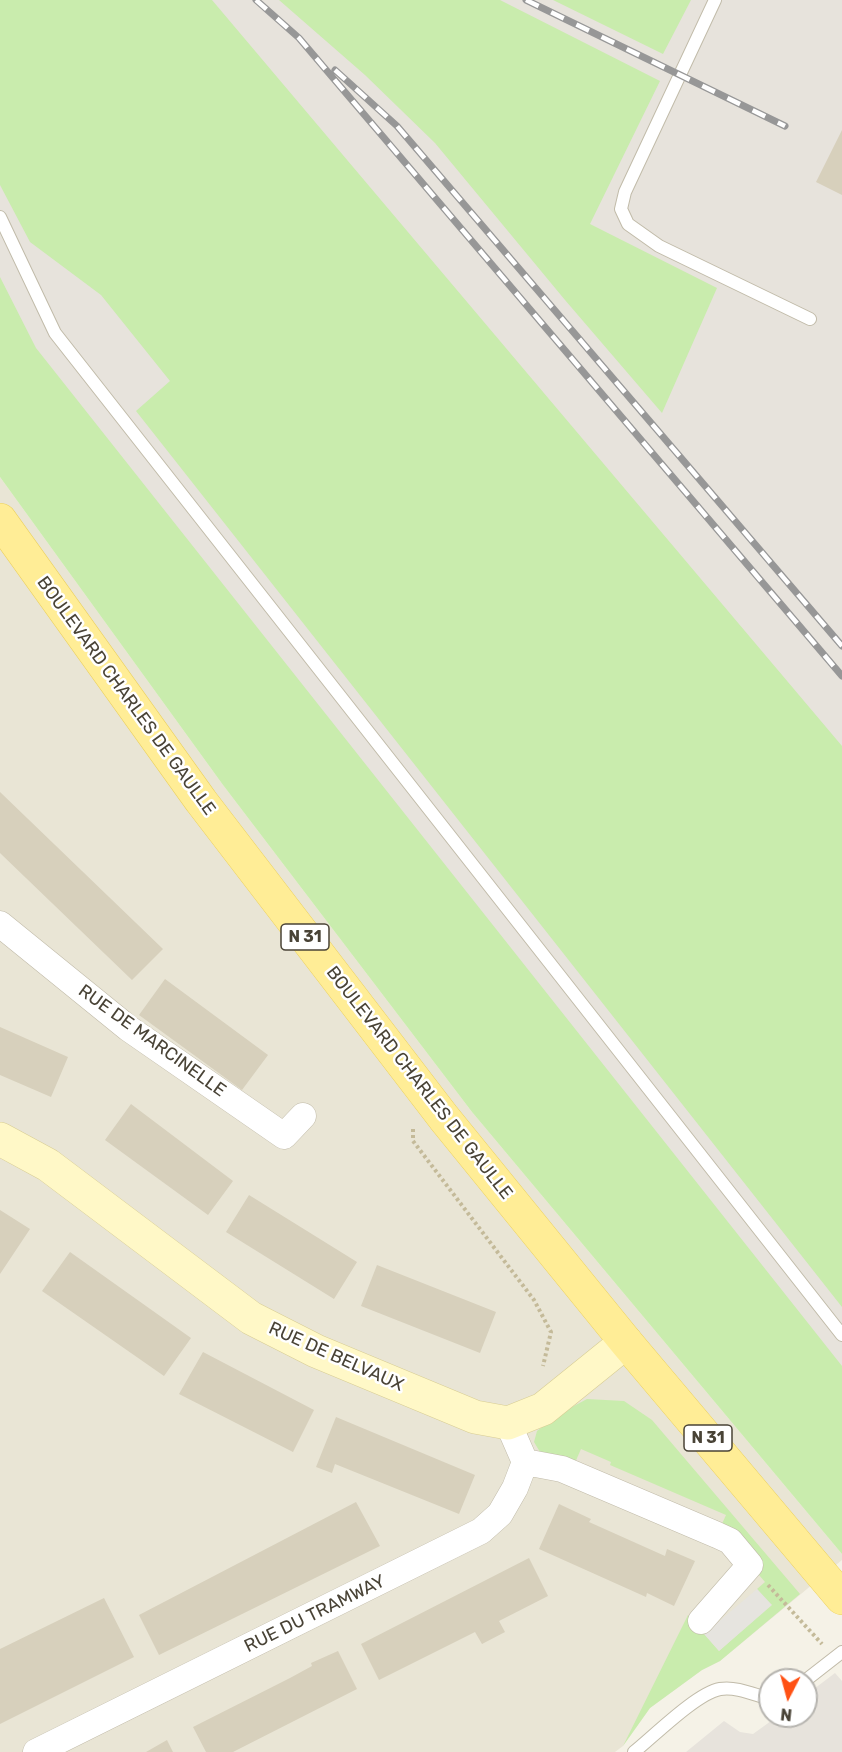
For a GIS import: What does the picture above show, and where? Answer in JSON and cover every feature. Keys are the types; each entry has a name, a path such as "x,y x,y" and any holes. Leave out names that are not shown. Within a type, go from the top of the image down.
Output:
{"main road":[{"name":"BOULEVARD CHARLES DE GAULLE","path":"0,520 201,801 415,1080 626,1342 842,1598"}],"street":[{"name":"RUE DE MARCINELLE","path":"0,924 128,1028 284,1136 303,1116"},
{"name":"RUE DE BELVAUX","path":"0,1139 48,1165 251,1318 316,1351 475,1418 508,1423"},
{"path":"626,1342 543,1409 508,1423 525,1462 562,1469 730,1541 750,1565 701,1621"},
{"name":"RUE DU TRAMWAY","path":"36,1752 481,1531 500,1514 515,1488 525,1462"}],"lane":[{"path":"715,0 625,192 621,209 628,224 659,246 810,319"},
{"path":"0,217 55,333 842,1335"},
{"path":"818,1671 838,1655"},
{"path":"634,1752 703,1695 721,1689 739,1690 758,1696"}],"path":[{"path":"415,1080 413,1141 534,1300 551,1332 544,1365 539,1371"},
{"path":"750,1565 838,1655"}],"shaded area":[{"path":"0,0 842,0 842,1404 0,339"},
{"path":"0,477 223,785 472,1112 842,1554 842,1560 720,1661 702,1670 650,1708 623,1746 615,1752 0,1752"},
{"path":"757,1589 772,1605 719,1651 704,1634"},
{"path":"835,1673 842,1681 842,1752 686,1752 724,1721 740,1732 753,1734 761,1728 818,1728 818,1686"}],"green space":[{"path":"0,0 212,0 842,746 842,1307 136,411 170,381 101,295 30,242 0,185"},
{"path":"279,0 500,0 660,81 590,224 717,288 662,413 435,143 365,75"},
{"path":"553,0 691,0 663,54"},
{"path":"0,277 36,348 842,1366 842,1554 472,1112 223,785 0,477"},
{"path":"587,1399 624,1401 652,1420 800,1594 720,1661 702,1670 650,1708 623,1746 688,1615 719,1651 771,1605 757,1589 765,1582 730,1541 717,1535 726,1515 610,1465 611,1462 581,1449 574,1465 540,1452 534,1442 537,1431 559,1414"}],"building":[{"path":"842,130 842,195 816,182"},
{"path":"0,792 163,949 132,980 0,853"},
{"path":"165,979 268,1055 242,1090 139,1015"},
{"path":"0,1027 68,1057 51,1097 0,1075"},
{"path":"131,1104 233,1181 208,1215 105,1140"},
{"path":"249,1195 357,1262 334,1299 226,1232"},
{"path":"0,1210 30,1229 0,1274"},
{"path":"70,1252 191,1338 164,1376 42,1291"},
{"path":"377,1265 496,1312 480,1353 361,1306"},
{"path":"203,1352 314,1410 293,1452 179,1394"},
{"path":"336,1417 475,1475 459,1514 335,1464 332,1473 316,1467"},
{"path":"356,1502 380,1546 159,1655 139,1615"},
{"path":"559,1504 591,1519 589,1522 665,1556 667,1549 695,1561 674,1606 647,1593 646,1597 539,1549"},
{"path":"529,1558 548,1596 499,1621 505,1632 482,1644 475,1632 379,1680 361,1644"},
{"path":"104,1598 134,1657 0,1724 0,1649"},
{"path":"338,1651 357,1689 233,1752 206,1752 193,1727 290,1678 312,1666 311,1663"},
{"path":"167,1740 173,1752 146,1752"}],"railway":[{"path":"256,0 299,38 842,676"},
{"path":"526,0 785,126"},
{"path":"335,70 397,126 842,646"}]}
